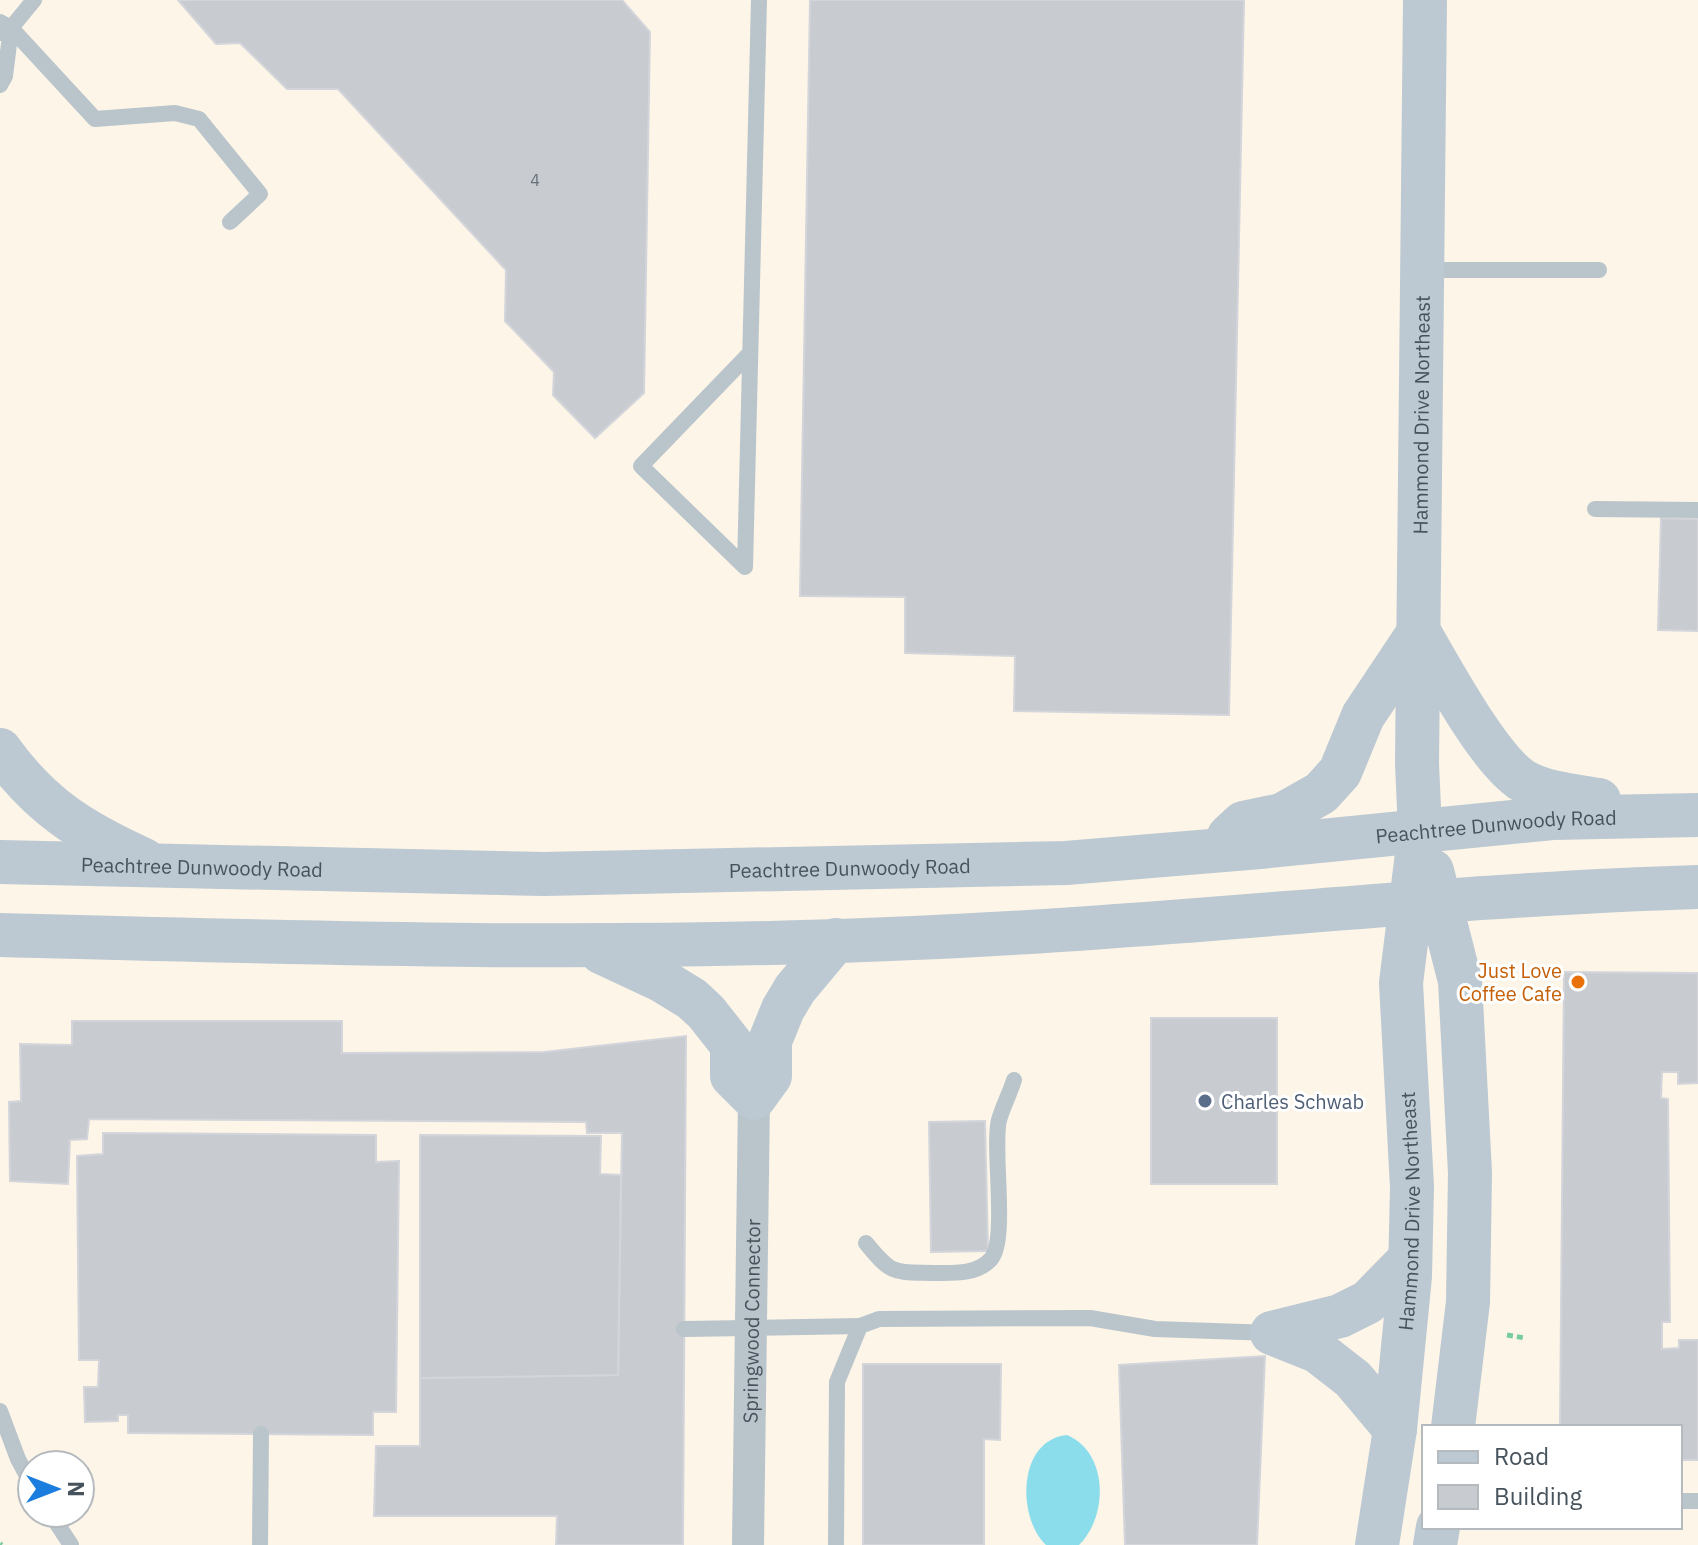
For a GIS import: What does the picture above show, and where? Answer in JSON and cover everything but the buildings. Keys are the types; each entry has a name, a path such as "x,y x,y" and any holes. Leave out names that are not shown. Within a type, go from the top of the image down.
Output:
{"main road":[{"name":"Hammond Drive Northeast","path":"1377,1545 1404,1351 1410,1259 1412,1187 1401,983 1424,901 1417,764 1425,0"},
{"path":"1212,851 1243,823 1282,815 1321,793 1340,772 1363,716 1419,632 1501,763 1525,782 1550,791 1691,816"},
{"path":"0,750 44,802 96,838 158,866"},
{"name":"Peachtree Dunwoody Road","path":"0,862 560,873 1066,863 1552,818 1691,816"},
{"path":"0,935 387,945 657,946 914,938 1171,922 1561,891 1698,887"},
{"name":"Hammond Drive Northeast","path":"1424,901 1460,981 1470,1173 1468,1302 1453,1425"},
{"path":"584,945 661,980 699,1005 732,1045 732,1076 754,1098 770,1076 770,1041 783,1009 795,989 836,940"},
{"path":"1272,1333 1340,1316 1368,1302 1410,1259"},
{"path":"1272,1333 1317,1351 1353,1379 1395,1429"}],"street":[{"name":"Springwood Connector","path":"748,1545 754,1098"}],"lane":[{"path":"0,85 5,76 4,28 34,0"},
{"path":"750,353 641,466 745,567 759,0"},
{"path":"4,28 95,119 175,113 199,119 260,194 230,222"},
{"path":"1423,270 1599,270"},
{"path":"1595,509 1698,510"},
{"path":"866,1243 885,1266 896,1272 964,1273 990,1260 995,1251 999,1218 999,1122 1014,1080"},
{"path":"684,1329 860,1326 879,1319 1016,1316 1090,1318 1155,1329 1272,1333"},
{"path":"836,1545 837,1382 860,1326"},
{"path":"0,1411 16,1454"},
{"path":"260,1545 261,1434"}],"path":[{"path":"1507,1335 1525,1338"}],"shaded area":[{"path":"0,0 1698,0 1698,1545 0,1545"}],"water":[{"path":"1067,1435 1081,1444 1091,1456 1100,1486 1099,1503 1089,1533 1079,1545 1046,1545 1030,1517 1027,1482 1039,1450 1051,1440"}],"place":[{"name":"Just Love Coffee Cafe","path":"1578,982"},
{"name":"Charles Schwab","path":"1205,1101"}]}
